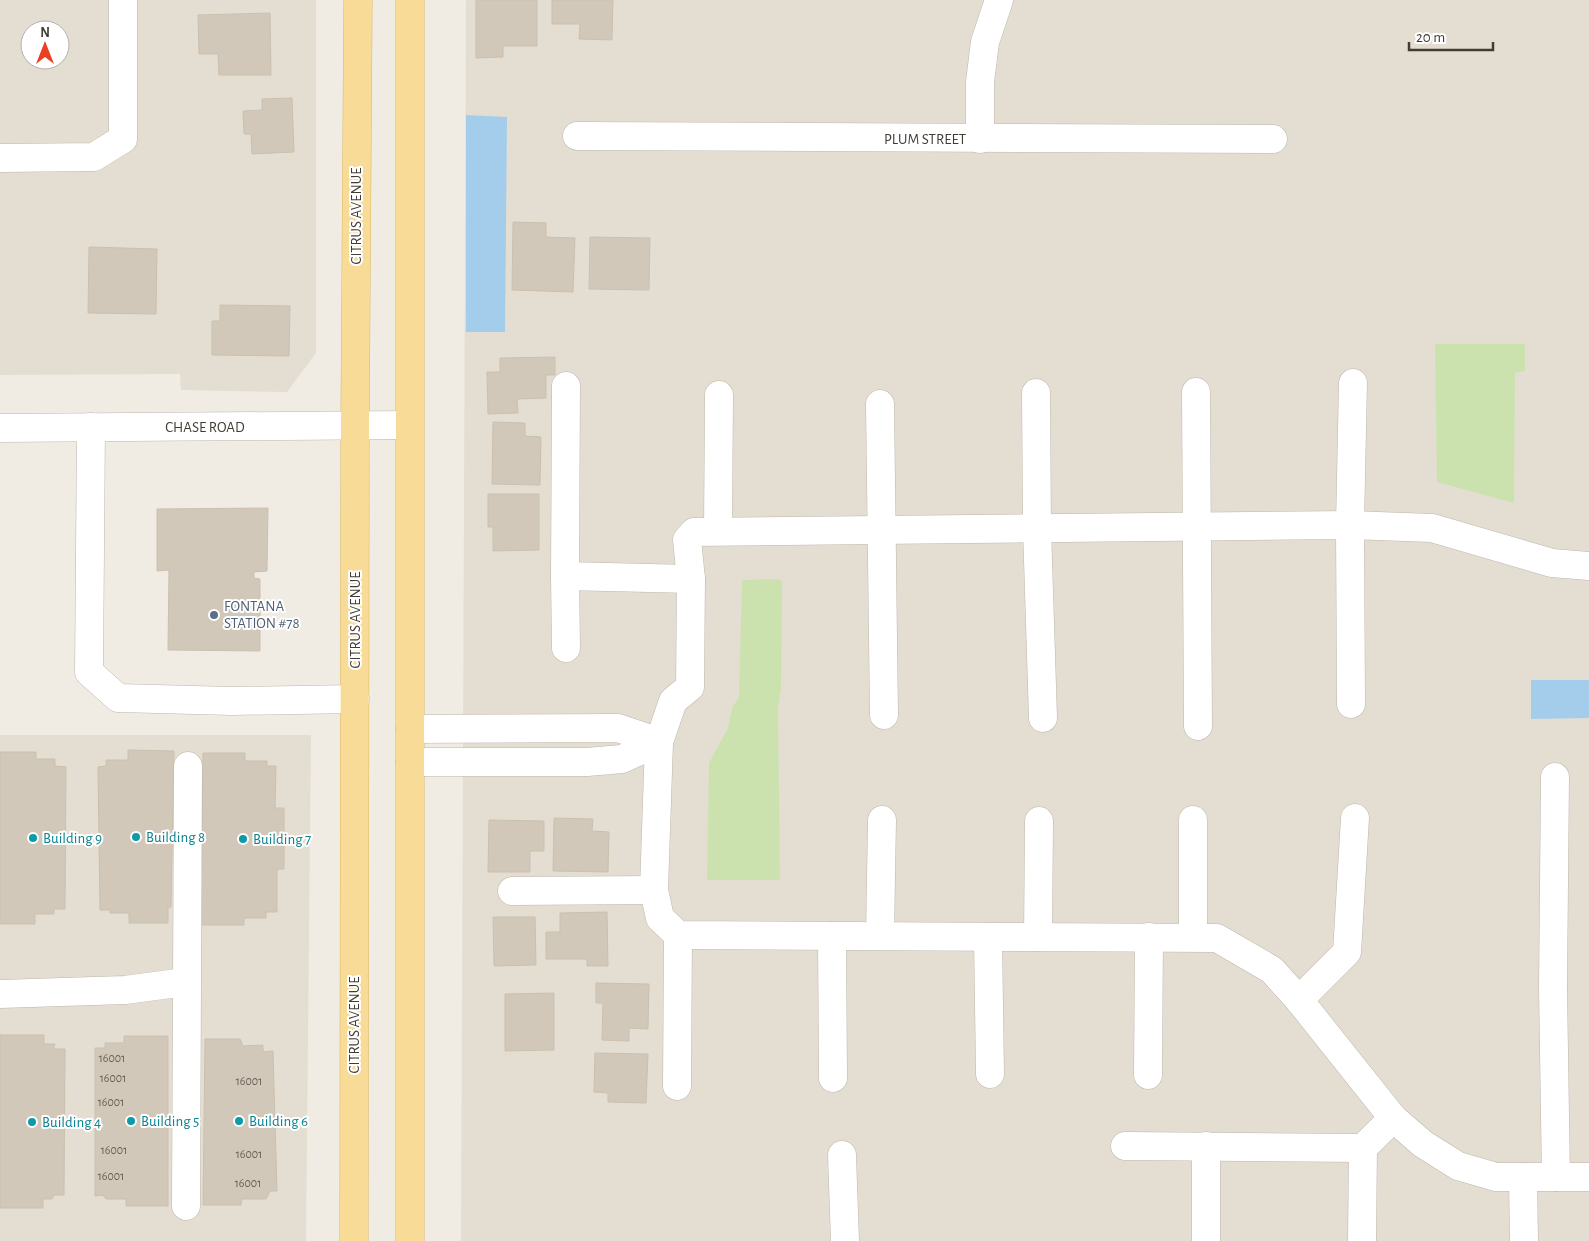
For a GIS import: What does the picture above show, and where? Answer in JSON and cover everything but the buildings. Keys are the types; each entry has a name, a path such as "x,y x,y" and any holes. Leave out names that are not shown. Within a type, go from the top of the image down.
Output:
{"main road":[{"name":"CITRUS AVENUE","path":"354,1241 355,426 358,0"},
{"path":"410,0 410,1241"}],"street":[{"path":"0,158 94,157 124,139 123,0"},
{"path":"980,139 980,82 985,42 999,0"},
{"name":"PLUM STREET","path":"577,136 1273,139"},
{"path":"1351,704 1350,525 1353,383"},
{"path":"566,386 566,648"},
{"path":"1196,392 1195,527 1198,726"},
{"path":"1036,393 1037,528 1043,718"},
{"path":"718,531 720,395"},
{"path":"880,404 884,715"},
{"name":"CHASE ROAD","path":"0,428 409,425"},
{"path":"91,427 90,672 118,698 232,700 355,699"},
{"path":"1589,566 1552,563 1432,528 1350,525 694,532 687,540 691,579 690,687 674,700 659,742 654,890 660,918 678,935 1217,938 1272,970 1299,1000 1393,1118 1422,1144 1458,1166 1496,1177 1589,1177"},
{"path":"565,576 691,579"},
{"path":"410,729 618,728 659,742"},
{"path":"410,762 586,762 622,759 659,742"},
{"path":"186,1206 185,982 188,766"},
{"path":"1555,777 1553,989 1556,1177"},
{"path":"1299,1000 1347,952 1355,818"},
{"path":"880,935 882,820"},
{"path":"1193,820 1193,937"},
{"path":"1038,937 1039,821"},
{"path":"512,891 654,890"},
{"path":"677,1086 678,935"},
{"path":"832,936 833,1078"},
{"path":"988,937 990,1074"},
{"path":"1148,937 1148,1075"},
{"path":"0,994 125,990 185,982"},
{"path":"1362,1241 1363,1148 1393,1118"},
{"path":"1124,1146 1363,1148"},
{"path":"1206,1146 1206,1241"},
{"path":"842,1155 844,1241"},
{"path":"1523,1177 1524,1241"}],"shaded area":[{"path":"0,0 316,0 316,353 287,392 181,390 180,374 0,375"},
{"path":"466,0 1589,0 1589,1241 461,1241"},
{"path":"0,735 311,735 306,1241 0,1241"}],"green space":[{"path":"1435,344 1525,344 1525,371 1515,373 1514,503 1437,482"},
{"path":"778,579 782,581 781,689 778,707 780,880 707,880 709,763 728,728 732,708 739,697 742,580"}],"water":[{"path":"466,115 507,117 505,332 466,332"},
{"path":"1531,680 1589,680 1589,718 1531,719"}],"place":[{"name":"FONTANA STATION #78","path":"214,615"},
{"name":"Building 8","path":"136,837"},
{"name":"Building 9","path":"33,838"},
{"name":"Building 7","path":"243,839"},
{"name":"Building 5","path":"131,1121"},
{"name":"Building 6","path":"239,1121"},
{"name":"Building 4","path":"32,1122"}]}
